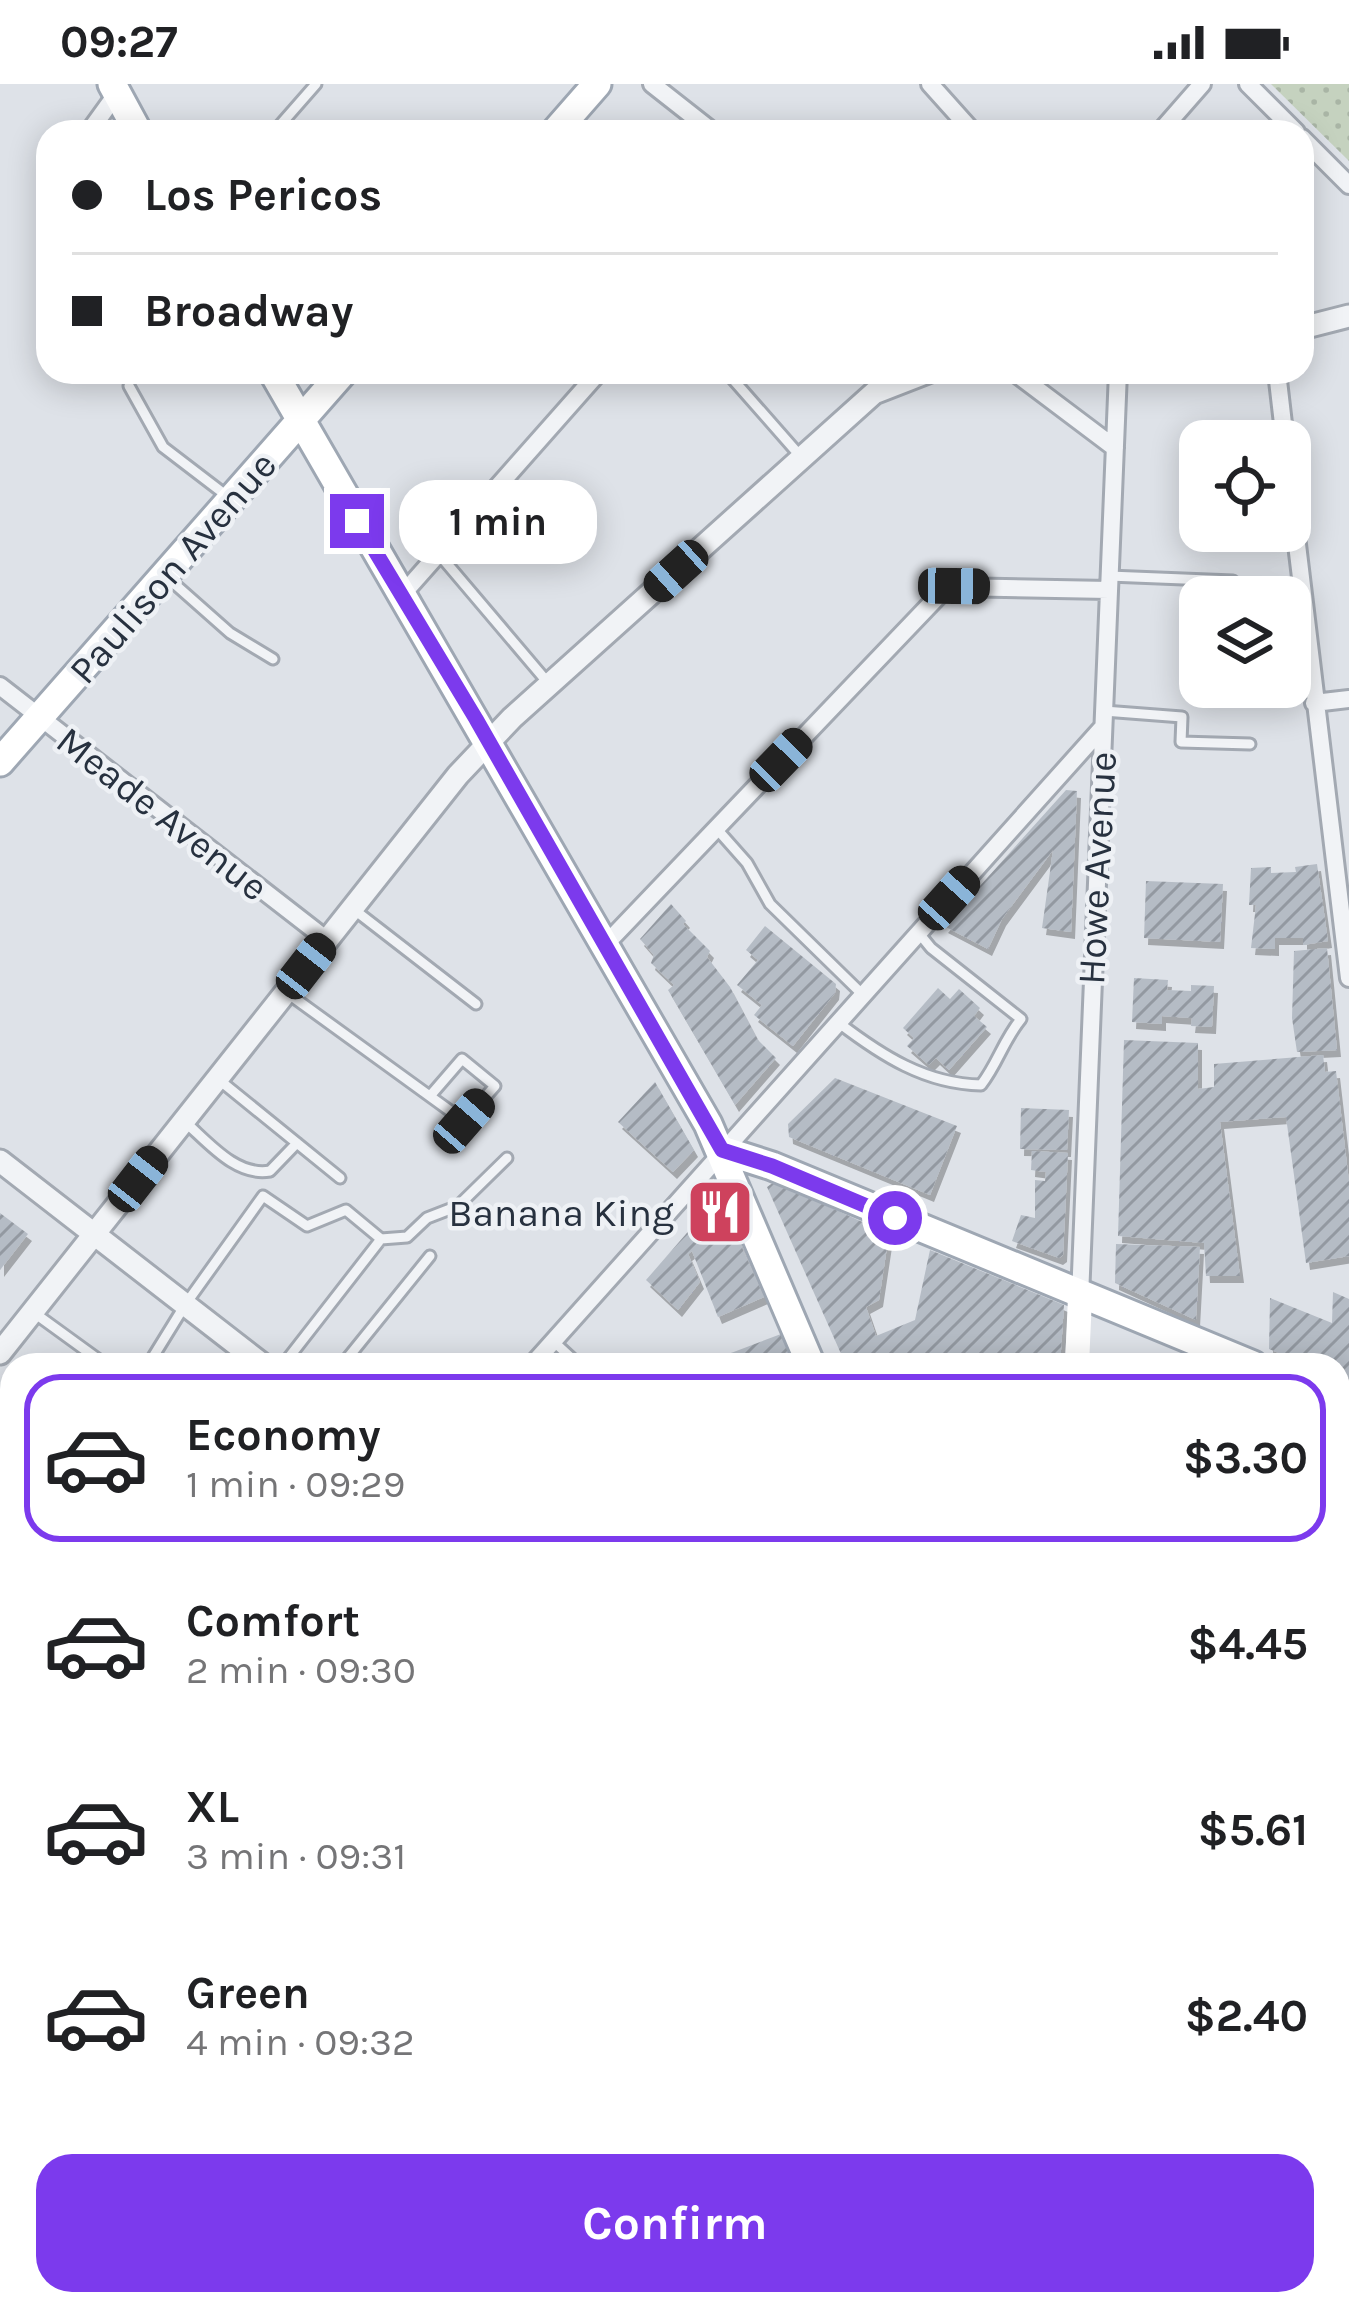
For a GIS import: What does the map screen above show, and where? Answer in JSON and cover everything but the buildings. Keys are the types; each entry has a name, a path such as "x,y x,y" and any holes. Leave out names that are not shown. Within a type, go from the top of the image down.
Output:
{"main road":[{"path":"566,120 597,84"},
{"path":"117,87 132,120"},
{"path":"280,384 722,1150 806,1353"},
{"name":"Paulison Avenue","path":"0,762 333,384"},
{"path":"722,1150 772,1166 1222,1353"},
{"name":"Howe Avenue","path":"1078,1353 1081,1297"}],"street":[{"path":"652,84 698,120"},
{"path":"930,84 962,120"},
{"path":"1170,120 1202,84"},
{"path":"1248,84 1284,120"},
{"path":"96,120 117,87"},
{"path":"1314,150 1349,184"},
{"path":"1314,325 1349,316"},
{"path":"400,596 588,384"},
{"path":"0,1353 458,775 549,684 874,393 890,384"},
{"path":"1030,384 1115,448"},
{"name":"Howe Avenue","path":"1081,1297 1118,384"},
{"path":"1278,384 1283,420"},
{"path":"1297,552 1349,978"},
{"path":"604,946 944,590 1109,583"},
{"name":"Meade Avenue","path":"0,686 327,940"},
{"path":"1314,704 1349,699"},
{"path":"543,1353 1103,719"},
{"path":"0,1161 244,1353"}],"lane":[{"path":"284,120 316,84"},
{"path":"737,384 802,458"},
{"path":"129,386 164,447 231,500"},
{"path":"438,554 549,684"},
{"path":"165,575 230,633 273,659"},
{"path":"1109,583 1179,582"},
{"path":"1103,719 1182,717 1181,742 1250,744"},
{"path":"716,829 747,863 770,904 862,994"},
{"path":"352,908 476,1004"},
{"path":"838,1022 884,1058 981,1085 995,1066 1001,1043 1021,1018 931,948 918,932"},
{"path":"286,992 464,1121 495,1086 462,1059 430,1096"},
{"path":"218,1078 340,1178"},
{"path":"184,1121 251,1172 270,1171 297,1143"},
{"path":"155,1353 263,1196 307,1226 346,1210 381,1239 407,1238 428,1218 458,1206 507,1158"},
{"path":"292,1353 381,1239"},
{"path":"352,1353 430,1256"},
{"path":"33,1312 89,1353"},
{"path":"554,1341 566,1353"}],"green space":[{"path":"1271,84 1349,84 1349,161 1314,126 1314,120 1307,120"}],"place":[{"name":"Banana King","path":"720,1212"}],"route":[{"path":"357,521 722,1150 895,1218"}]}
